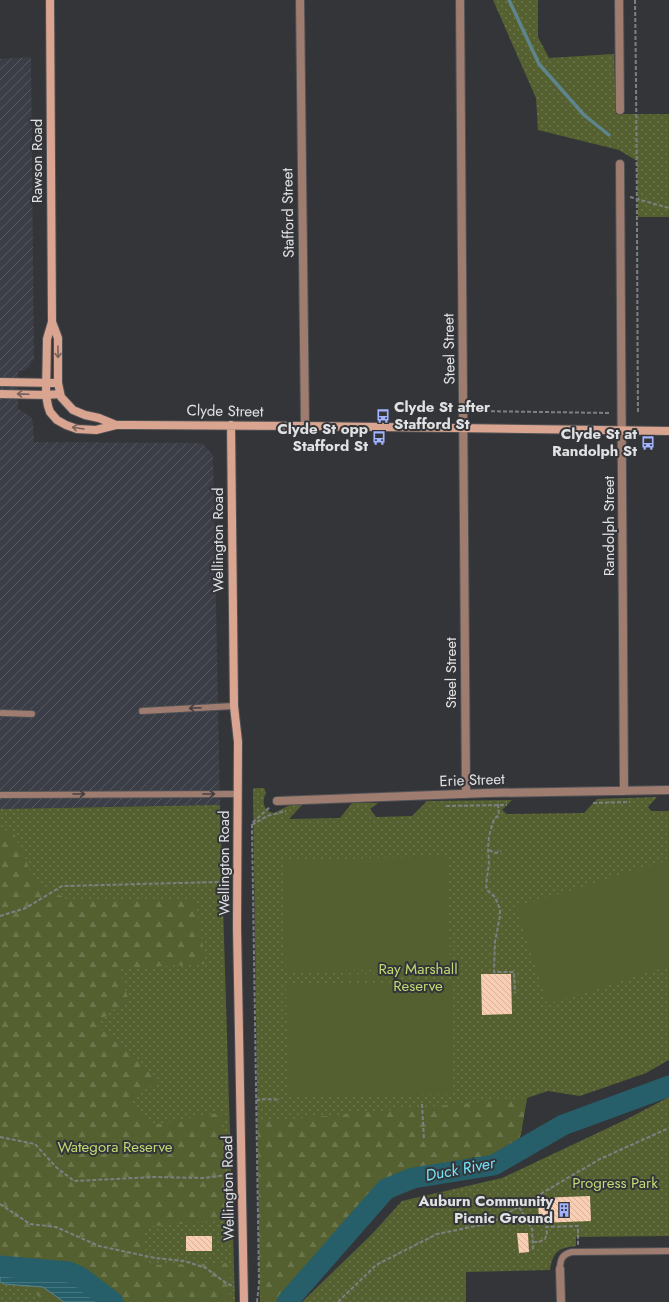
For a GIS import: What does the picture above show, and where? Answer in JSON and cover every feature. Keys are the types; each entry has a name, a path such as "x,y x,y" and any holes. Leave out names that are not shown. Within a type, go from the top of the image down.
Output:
{"main road":[{"name":"Rawson Road","path":"46,395 47,339 52,322 50,0"},
{"name":"Rawson Road","path":"52,322 58,338 58,383 60,394"},
{"path":"0,382 58,383"},
{"path":"0,394 60,394"},
{"name":"Clyde Street","path":"60,394 64,401 73,410 116,425"},
{"name":"Clyde Street","path":"46,395 50,412 57,420 66,426 77,429 96,430 116,425 231,425 669,431"},
{"name":"Wellington Road","path":"231,425 234,706 238,742 237,927 244,1302"}],"street":[{"name":"Stafford Street","path":"300,0 305,426"},
{"name":"Steel Street","path":"460,0 466,794"},
{"path":"619,0 620,110"},
{"name":"Randolph Street","path":"620,164 623,431 624,791"},
{"name":"Erie Street","path":"277,801 466,794 669,790"},
{"path":"560,1270 561,1302"}],"lane":[{"path":"142,711 234,706"},
{"path":"2,713 32,714"},
{"path":"0,795 238,794"},
{"path":"560,1270 561,1259 564,1255 572,1252 669,1251"}],"path":[{"path":"635,0 638,414"},
{"path":"620,195 636,198 669,208"},
{"path":"471,412 610,413"},
{"path":"257,1302 259,1284 252,823 277,801"},
{"path":"593,803 631,802"},
{"path":"498,804 499,815 494,819 492,825 488,850 489,863 486,886 488,891 498,902 500,916 495,942 494,972 514,972 515,993"},
{"path":"444,806 507,805"},
{"path":"252,826 267,816 293,810"},
{"path":"488,850 496,853 501,851"},
{"path":"0,916 26,908 62,886 221,882"},
{"path":"256,1101 262,1098 272,1100 280,1099"},
{"path":"422,1104 424,1140"},
{"path":"338,1302 376,1264 437,1234 491,1223 600,1159 669,1128"},
{"path":"0,1137 35,1144 56,1167 74,1181 154,1177 205,1178 242,1172"},
{"path":"0,1204 30,1224 56,1227 99,1246 155,1258 184,1261 206,1268 233,1287 244,1287"},
{"path":"519,1207 532,1229 533,1251"},
{"path":"533,1242 540,1242 545,1239 547,1234 546,1227 578,1226 578,1252"}],"shaded area":[{"path":"31,57 34,359 29,367 22,371 18,371 18,409 31,417 33,423 34,442 202,443 213,455 220,805 0,809 0,59"}],"green space":[{"path":"493,0 538,0 538,37 549,58 614,54 616,114 669,114 669,217 638,217 637,161 619,150 538,130 536,98"},
{"name":"Ray Marshall Reserve","path":"264,788 266,793 264,796 264,806 274,813 292,804 303,804 289,819 340,818 352,803 378,803 370,809 376,817 412,816 427,801 512,800 502,810 507,814 584,813 597,799 657,797 648,807 651,811 669,811 669,1060 646,1073 580,1096 548,1091 527,1098 521,1133 516,1149 495,1158 484,1160 473,1157 386,1183 331,1247 279,1302 260,1302 253,789"},
{"name":"Wategora Reserve","path":"220,805 235,1302 170,1302 0,1252 0,809"},
{"name":"Wategora Reserve","path":"0,830 13,831 34,879 66,899 195,899 206,964 119,968 128,998 96,1024 159,1080 127,1102 153,1125 223,1112 226,1220 143,1227 143,1265 230,1263 230,1302 45,1302 28,1287 0,1279"},
{"path":"448,857 450,968 286,972 283,860"},
{"path":"669,860 669,966 547,1004 517,907"},
{"path":"388,973 388,978 340,980 340,975"},
{"path":"452,982 453,1094 288,1096 286,984"},
{"name":"Progress Park","path":"669,1097 669,1236 576,1237 576,1246 565,1248 557,1252 550,1270 466,1272 466,1302 302,1302 372,1234 402,1201 502,1178 627,1119"},
{"path":"527,1098 521,1133 516,1149 495,1158 484,1160 473,1157 386,1183 278,1302 260,1302 258,1122"},
{"path":"0,1279 56,1284 81,1302 0,1302"}],"water":[{"path":"0,1269 67,1275 77,1279 108,1302 64,1302 43,1287 4,1284 0,1282"}],"building":[{"path":"481,974 511,974 512,1014 482,1015"},
{"name":"Auburn Community Picnic Ground","path":"590,1196 591,1221 539,1223 538,1198"},
{"path":"517,1233 528,1233 529,1252 519,1253"},
{"path":"186,1236 212,1236 212,1251 186,1251"}],"waterway":[{"path":"509,0 539,64 584,115 609,135"},
{"name":"Duck River","path":"287,1302 386,1189 413,1178 494,1165 563,1125 669,1086"},
{"name":"Duck River","path":"0,1266 69,1272 80,1277 113,1302"}],"place":[{"name":"Clyde St after Stafford St","path":"383,416"},
{"name":"Clyde St opp Stafford St","path":"379,438"},
{"name":"Clyde St at Randolph St","path":"648,443"},
{"name":"Auburn Community Picnic Ground","path":"564,1210"}]}
